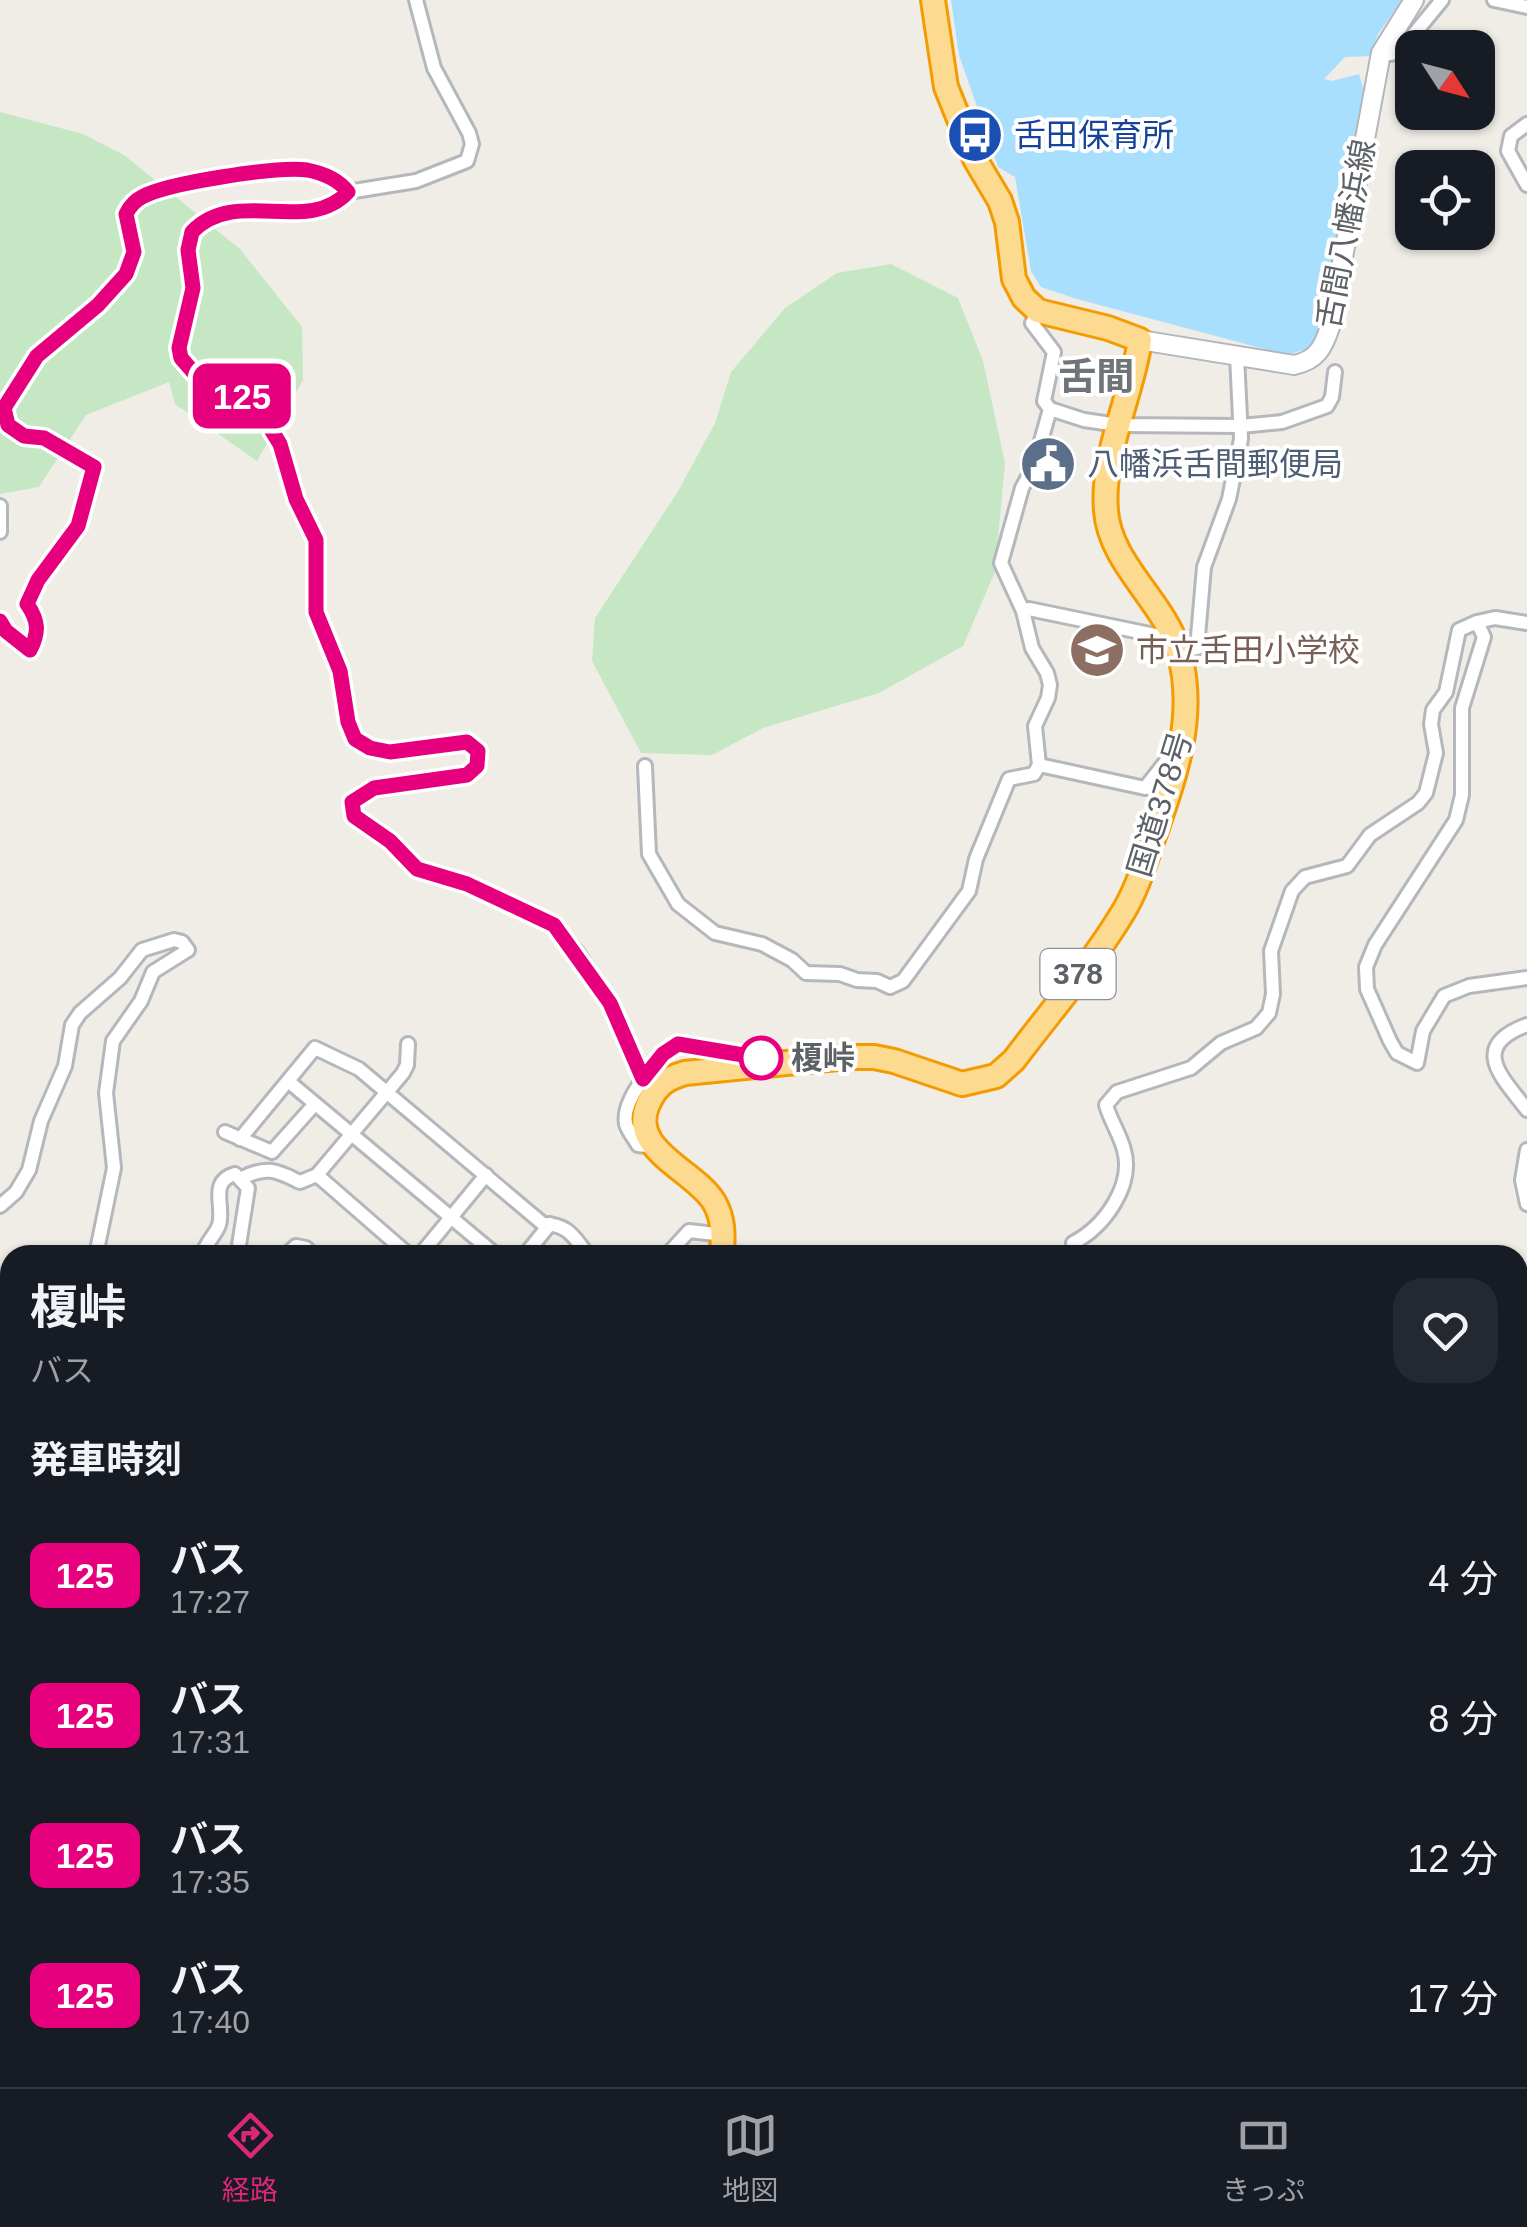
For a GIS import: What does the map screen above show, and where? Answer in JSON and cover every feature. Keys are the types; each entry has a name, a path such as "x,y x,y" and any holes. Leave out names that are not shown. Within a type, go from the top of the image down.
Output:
{"highway":[{"path":"933,0 946,86 975,159 1000,202 1007,222 1014,279 1024,298 1038,311 1140,340"},
{"name":"国道378号","path":"655,1147 645,1130 644,1110 655,1088 668,1078 685,1073 848,1056 894,1060 962,1084 996,1076 1014,1060 1124,911 1142,872 1174,778 1186,714 1185,679 1177,646 1109,530 1106,489 1140,340"},
{"path":"655,1147 713,1201 721,1218 723,1245"}],"main road":[{"name":"舌間八幡浜線","path":"1140,340 1294,365 1308,362 1323,347 1381,53 1414,0"}],"street":[{"path":"416,0 430,56 469,133 470,154 458,167 416,182 348,192 336,204 316,211 256,209 199,224 189,240 193,288 179,338 181,358 195,374 250,402 267,418 280,444 296,499 316,540 316,612 340,671 348,722 355,739 378,751 467,742 478,751 477,766 467,775 374,788 352,802 354,816 390,841 417,869 467,884 554,925 610,1003 643,1079"},
{"path":"1381,53 1400,50 1442,0"},
{"path":"1494,0 1527,7"},
{"path":"1527,124 1511,136 1508,151 1527,185"},
{"path":"0,621 6,631 30,650 38,635 36,616 27,604 38,580 78,526 94,467 44,438 24,436 8,425 4,408 37,356 98,305 126,274 134,252 128,208 159,190 298,170 334,178 348,192"},
{"path":"1038,311 1032,322 1054,352 1044,401 1050,409 1118,425 1241,426 1282,422 1326,406 1332,397 1335,372"},
{"path":"1023,611 1029,608 1197,648 1204,568 1230,499 1241,426 1237,356"},
{"path":"645,766 649,854 678,904 715,933 762,944 792,960 806,973 840,974 890,987 903,980 970,891 976,858 1010,779 1034,774 1040,766 1035,726 1050,685 1001,563 1050,409"},
{"path":"0,506 0,532"},
{"path":"1074,1242 1104,1219 1119,1195 1126,1172 1125,1152 1106,1104 1110,1098 1132,1086 1192,1068 1221,1043 1256,1028 1269,1013 1273,994 1270,952 1292,890 1305,877 1347,866 1370,835 1418,803 1426,792 1436,754 1433,710 1446,692 1459,630 1496,618 1527,623"},
{"path":"1477,622 1484,636 1462,708 1462,796 1456,820 1376,945 1366,967 1367,990 1397,1053 1417,1064 1423,1031 1444,996 1469,986 1527,978"},
{"path":"1040,766 1145,788 1168,759 1178,719 1186,714"},
{"path":"0,1206 16,1192 29,1170 41,1121 65,1066 72,1024 80,1012 120,978 142,950 174,940 182,942 188,950 153,972 140,1001 113,1040 106,1093 114,1168 98,1245"},
{"path":"1527,1026 1502,1039 1495,1057 1500,1078 1527,1110"},
{"path":"242,1178 273,1170 281,1170 300,1182 317,1175 407,1066 408,1044"},
{"path":"655,1147 638,1144 626,1126 626,1112 643,1079 663,1054 678,1044 761,1058 765,1066"},
{"path":"240,1139 315,1048 359,1068 543,1224 568,1229 580,1245"},
{"path":"288,1081 484,1245"},
{"path":"224,1132 272,1152 314,1104"},
{"path":"1527,1150 1522,1180 1527,1204"},
{"path":"208,1245 219,1224 221,1184 226,1177 236,1174 248,1188 239,1245"},
{"path":"317,1175 398,1245"},
{"path":"428,1245 486,1175"},
{"path":"533,1245 550,1224"},
{"path":"677,1245 690,1231 723,1245"}],"green space":[{"path":"0,112 83,134 124,155 240,249 302,327 303,380 257,461 175,404 169,382 86,415 39,487 0,494"},
{"path":"891,264 958,298 983,361 1005,463 995,572 963,646 879,693 763,728 712,755 641,753 592,661 595,618 677,493 715,423 731,372 785,308 837,273"}],"water":[{"path":"951,0 1402,0 1378,34 1370,56 1345,57 1324,79 1332,81 1359,74 1364,91 1318,334 1309,348 1287,355 1041,287 1031,271 1015,177 998,167 959,55"}],"bus line":[{"name":"125","path":"0,621 6,631 30,650 38,635 36,616 27,604 38,580 78,526 94,467 39,435 24,436 8,425 4,408 37,356 98,305 126,274 134,252 128,208 159,190 249,175 308,170 334,178 348,192 329,207 300,212 242,211 199,224 189,240 193,288 179,348 181,358 195,374 238,394 259,410 280,444 296,499 313,528 319,552 316,612 340,671 348,722 355,739 378,751 467,742 478,751 477,766 467,775 364,792 352,802 354,816 390,841 417,869 467,884 554,925 610,1003 643,1079 663,1054 678,1044 761,1058 765,1066"}],"place":[{"name":"舌田保育所","path":"975,135"},
{"name":"八幡浜舌間郵便局","path":"1048,464"},
{"name":"市立舌田小学校","path":"1097,650"},
{"name":"榎峠","path":"761,1058"}],"district":[{"name":"舌間","path":"1096,377"}]}
